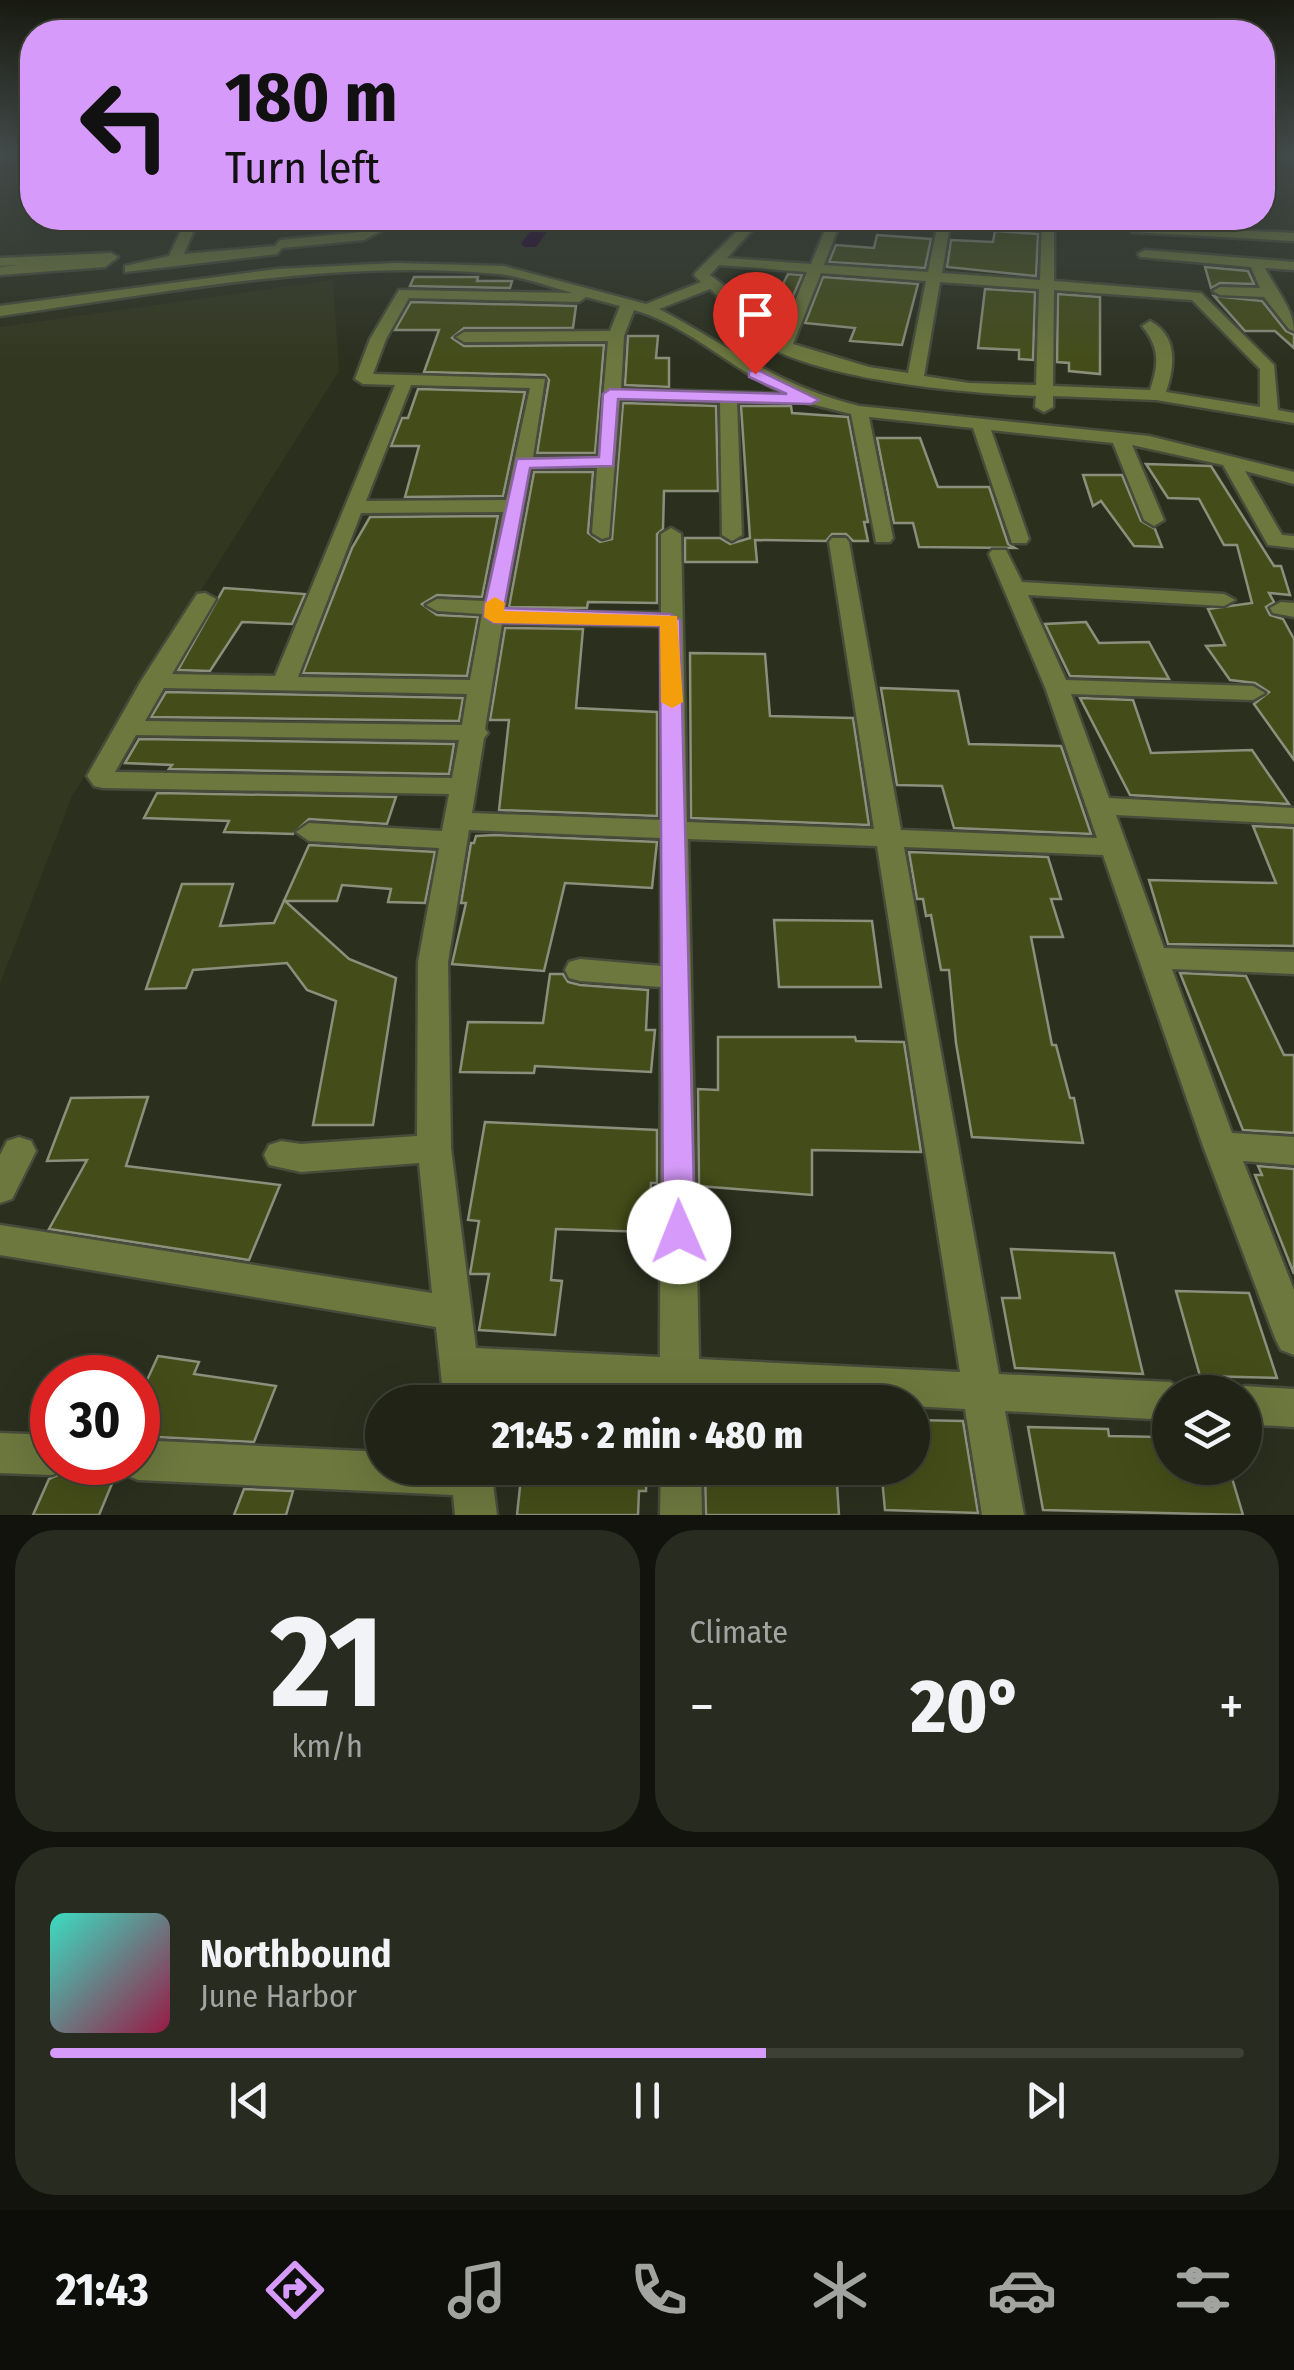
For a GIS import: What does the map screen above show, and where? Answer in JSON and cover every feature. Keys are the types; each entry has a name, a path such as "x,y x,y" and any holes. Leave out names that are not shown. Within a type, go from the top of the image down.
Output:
{"street":[{"path":"175,259 188,230"},
{"path":"0,312 364,236 373,230"},
{"path":"705,286 701,275 746,230"},
{"path":"784,348 831,230"},
{"path":"915,381 942,230"},
{"path":"1043,408 1048,230"},
{"path":"1137,230 1153,293"},
{"path":"1214,230 1294,237"},
{"path":"130,268 175,259 278,253 396,267 478,268 525,274 631,304 698,336 755,374 811,400"},
{"path":"1145,254 1294,266"},
{"path":"0,262 111,257 105,264 0,271"},
{"path":"716,262 1196,296 1268,368 1270,414"},
{"path":"1256,263 1269,293 1294,326"},
{"path":"498,1385 461,1384 434,1148 434,962 494,613 539,383 364,379 378,339 404,293 631,304 679,296 705,286 730,297 761,336 784,348 1043,408 1120,437 1294,478"},
{"path":"1220,290 1269,293"},
{"path":"602,533 616,336 631,304"},
{"path":"1150,326 1163,339 1167,352 1166,369 1156,395"},
{"path":"464,337 616,336"},
{"path":"283,684 405,380"},
{"path":"610,394 811,400 859,411 980,424 1043,408 1156,395 1294,418"},
{"path":"728,397 732,535"},
{"path":"859,411 883,538"},
{"path":"980,424 1019,539"},
{"path":"1120,437 1154,520"},
{"path":"1230,460 1276,541 1294,542"},
{"path":"523,463 607,462"},
{"path":"355,507 514,506"},
{"path":"672,534 680,1385"},
{"path":"840,542 1004,1515"},
{"path":"999,554 1058,688 1220,1146 1294,1338"},
{"path":"1015,588 1224,600"},
{"path":"204,599 100,776 108,783 466,786"},
{"path":"437,606 494,613 670,620"},
{"path":"154,681 483,687"},
{"path":"1058,688 1254,693"},
{"path":"129,728 476,733"},
{"path":"1100,806 1294,816"},
{"path":"309,832 675,830 1115,847"},
{"path":"1155,958 1294,963"},
{"path":"580,970 676,978"},
{"path":"1220,1146 1294,1150"},
{"path":"280,1155 301,1158 434,1148"},
{"path":"0,1189 19,1151"},
{"path":"0,1240 455,1313"},
{"path":"930,1389 1152,1399"},
{"path":"1262,1406 1294,1408"},
{"path":"0,1453 30,1455"},
{"path":"160,1462 473,1486"},
{"path":"681,1485 682,1515"}],"shaded area":[{"path":"333,280 339,371 72,796 0,984 0,327"}],"building":[{"path":"995,231 1038,234 1036,276 947,267 951,240 993,242"},
{"path":"877,235 931,239 925,268 829,262 836,245 874,248"},
{"path":"1205,267 1248,271 1254,284 1220,283 1211,288"},
{"path":"788,274 802,275 785,315 768,314"},
{"path":"414,277 512,281 510,288 410,286"},
{"path":"823,277 918,284 902,345 850,341 855,328 805,323"},
{"path":"985,289 1035,292 1033,360 1019,359 1019,350 978,348"},
{"path":"1058,294 1100,297 1100,374 1069,371 1069,363 1057,362"},
{"path":"1214,296 1262,301 1286,331 1294,335 1294,348 1275,331 1245,331"},
{"path":"411,302 576,306 573,328 464,328 452,338 464,346 604,345 595,453 537,453 549,380 545,375 424,372 439,330 395,330"},
{"path":"628,336 658,336 656,358 669,358 669,387 625,385"},
{"path":"418,389 525,392 503,496 405,497 419,446 391,446 402,418 408,418"},
{"path":"623,403 716,406 718,491 664,491 663,529 657,534 657,603 588,602 587,608 509,607 534,472 593,472 588,533 600,542 612,539"},
{"path":"741,406 791,406 792,413 848,417 868,522 864,522 868,541 853,541 846,534 832,534 826,541 755,540 757,562 685,562 685,538 720,538 730,544 750,538"},
{"path":"877,438 920,438 938,487 989,487 1008,544 1015,548 919,547 913,523 894,523"},
{"path":"1146,464 1211,466 1274,566 1281,566 1290,595 1269,593 1274,602 1266,607 1270,615 1283,619 1294,639 1294,760 1254,704 1269,692 1255,683 1230,680 1206,646 1225,645 1208,609 1252,603 1237,545 1224,545 1199,499 1168,498"},
{"path":"1083,475 1122,475 1141,521 1155,529 1162,547 1134,546 1101,501 1093,506"},
{"path":"498,516 482,597 437,595 422,604 437,615 478,617 467,676 303,673 352,548 370,517"},
{"path":"224,588 305,594 292,624 242,622 210,671 178,670"},
{"path":"1086,622 1099,643 1149,642 1169,679 1070,676 1045,624"},
{"path":"505,628 583,629 576,708 657,712 657,816 499,810 509,720 490,720"},
{"path":"690,653 765,654 770,716 853,718 869,825 691,818"},
{"path":"881,688 958,691 969,744 1061,746 1091,834 954,828 942,786 897,785"},
{"path":"166,692 463,698 459,721 151,717"},
{"path":"1080,698 1133,700 1151,753 1252,750 1289,804 1130,795"},
{"path":"139,739 454,744 449,774 169,769 172,765 125,763"},
{"path":"157,793 396,797 387,824 309,819 293,834 224,832 229,821 144,818"},
{"path":"1253,826 1294,828 1294,946 1168,944 1149,880 1276,883"},
{"path":"476,836 657,842 652,888 565,883 544,971 452,964 466,903 461,903 471,843"},
{"path":"309,845 435,852 425,903 388,902 391,889 342,885 337,901 285,901 349,959 396,978 373,1125 313,1125 336,1001 307,990 287,963 193,970 186,988 146,989 182,884 233,884 220,926 274,923"},
{"path":"909,852 1048,857 1061,899 1051,899 1063,937 1031,937 1052,1045 1056,1045 1070,1098 1074,1098 1083,1143 972,1137 956,1043 949,970 941,970 931,915 926,916 923,899 917,899"},
{"path":"774,920 872,921 881,987 779,987"},
{"path":"1180,973 1246,976 1284,1055 1294,1055 1294,1133 1243,1130"},
{"path":"550,974 563,974 568,982 580,985 648,990 646,1030 655,1030 651,1072 535,1066 534,1073 460,1072 468,1022 543,1023"},
{"path":"718,1037 855,1037 856,1041 904,1042 921,1152 812,1150 812,1195 699,1186 698,1089 718,1090"},
{"path":"148,1097 126,1166 280,1185 249,1260 49,1229 87,1160 47,1161 71,1098"},
{"path":"485,1122 657,1130 657,1183 651,1183 648,1232 556,1229 551,1280 562,1281 555,1335 479,1330 489,1274 470,1274 479,1221 468,1220"},
{"path":"1258,1166 1294,1169 1294,1274 1255,1175 1262,1175"},
{"path":"1011,1249 1114,1253 1143,1374 1015,1368 1002,1298 1020,1298"},
{"path":"1176,1291 1249,1293 1277,1378 1200,1375"},
{"path":"160,1356 199,1362 194,1374 276,1386 254,1442 160,1437"},
{"path":"930,1420 963,1421 978,1513 885,1510 883,1485 930,1485"},
{"path":"1028,1427 1108,1429 1109,1436 1152,1437 1152,1485 1234,1485 1243,1515 1043,1510"},
{"path":"46,1485 111,1485 99,1515 33,1515"},
{"path":"520,1485 646,1485 646,1491 639,1491 638,1515 517,1515"},
{"path":"705,1485 837,1485 839,1515 706,1515"},
{"path":"244,1489 293,1491 286,1515 234,1515"}],"waterway":[{"path":"530,243 540,230"}],"slow traffic":[{"path":"495,603 494,617 670,620 672,702"}],"route":[{"path":"679,1232 670,620 494,617 494,608 523,463 607,462 610,394 811,400 755,374"}]}
